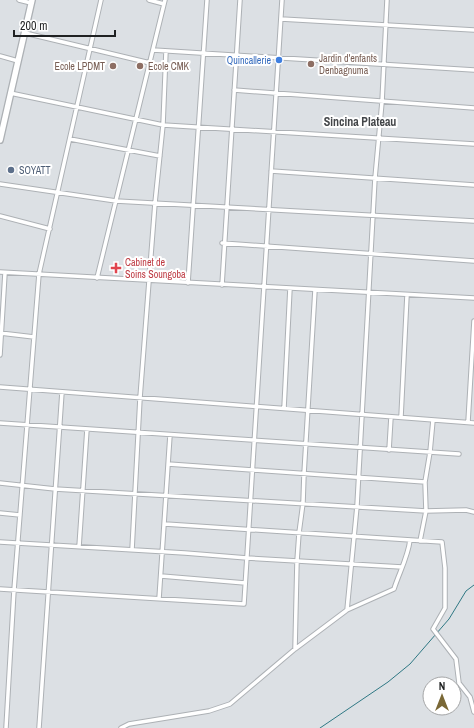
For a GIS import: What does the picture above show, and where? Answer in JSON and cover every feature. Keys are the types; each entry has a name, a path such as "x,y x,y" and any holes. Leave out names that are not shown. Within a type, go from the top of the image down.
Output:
{"main road":[{"path":"0,140 31,1"}],"street":[{"path":"19,0 31,1"},
{"path":"6,728 14,590 39,274 102,0"},
{"path":"97,278 164,2 149,0"},
{"path":"188,283 207,0"},
{"path":"222,284 223,243 227,207 240,0"},
{"path":"0,589 244,604 282,0"},
{"path":"347,610 352,564 360,448 368,293 375,178 382,102 387,0"},
{"path":"281,18 474,30"},
{"path":"24,33 150,63"},
{"path":"153,50 474,70"},
{"path":"132,550 140,398 155,203 163,125 166,51"},
{"path":"0,56 18,61"},
{"path":"234,90 474,108"},
{"path":"10,93 163,125 474,144"},
{"path":"70,139 160,156"},
{"path":"271,171 474,185"},
{"path":"0,184 116,201 474,221"},
{"path":"0,216 50,229"},
{"path":"223,243 474,260"},
{"path":"0,272 474,298"},
{"path":"0,356 5,272"},
{"path":"284,408 290,288"},
{"path":"295,649 297,561 303,503 315,290"},
{"path":"401,417 407,295"},
{"path":"468,422 473,365 474,321"},
{"path":"1,333 34,337"},
{"path":"0,387 474,423"},
{"path":"39,728 62,392"},
{"path":"388,450 391,417"},
{"path":"420,541 426,511 425,482 433,420"},
{"path":"0,423 459,454"},
{"path":"79,547 87,429"},
{"path":"159,599 170,435"},
{"path":"168,464 425,482"},
{"path":"0,483 55,489 426,511 466,510 474,512"},
{"path":"0,513 20,515"},
{"path":"165,524 442,542 446,568 446,608 433,629 456,659 459,683 470,697 474,712"},
{"path":"121,728 129,724 209,711 230,704 295,649 347,610 394,589 409,548 410,540"},
{"path":"0,542 402,567"},
{"path":"161,576 245,583"}],"waterway":[{"path":"320,728 388,682 410,664 449,619 466,591 474,585"}],"place":[{"name":"Quincallerie","path":"279,60"},
{"name":"Jardin d'enfants Denbagnuma","path":"311,64"},
{"name":"Ecole LPDMT","path":"113,66"},
{"name":"Ecole CMK","path":"140,66"},
{"name":"SOYATT","path":"11,170"},
{"name":"Cabinet de Soins Soungoba","path":"116,268"}],"district":[{"name":"Sincina Plateau","path":"360,122"}]}
